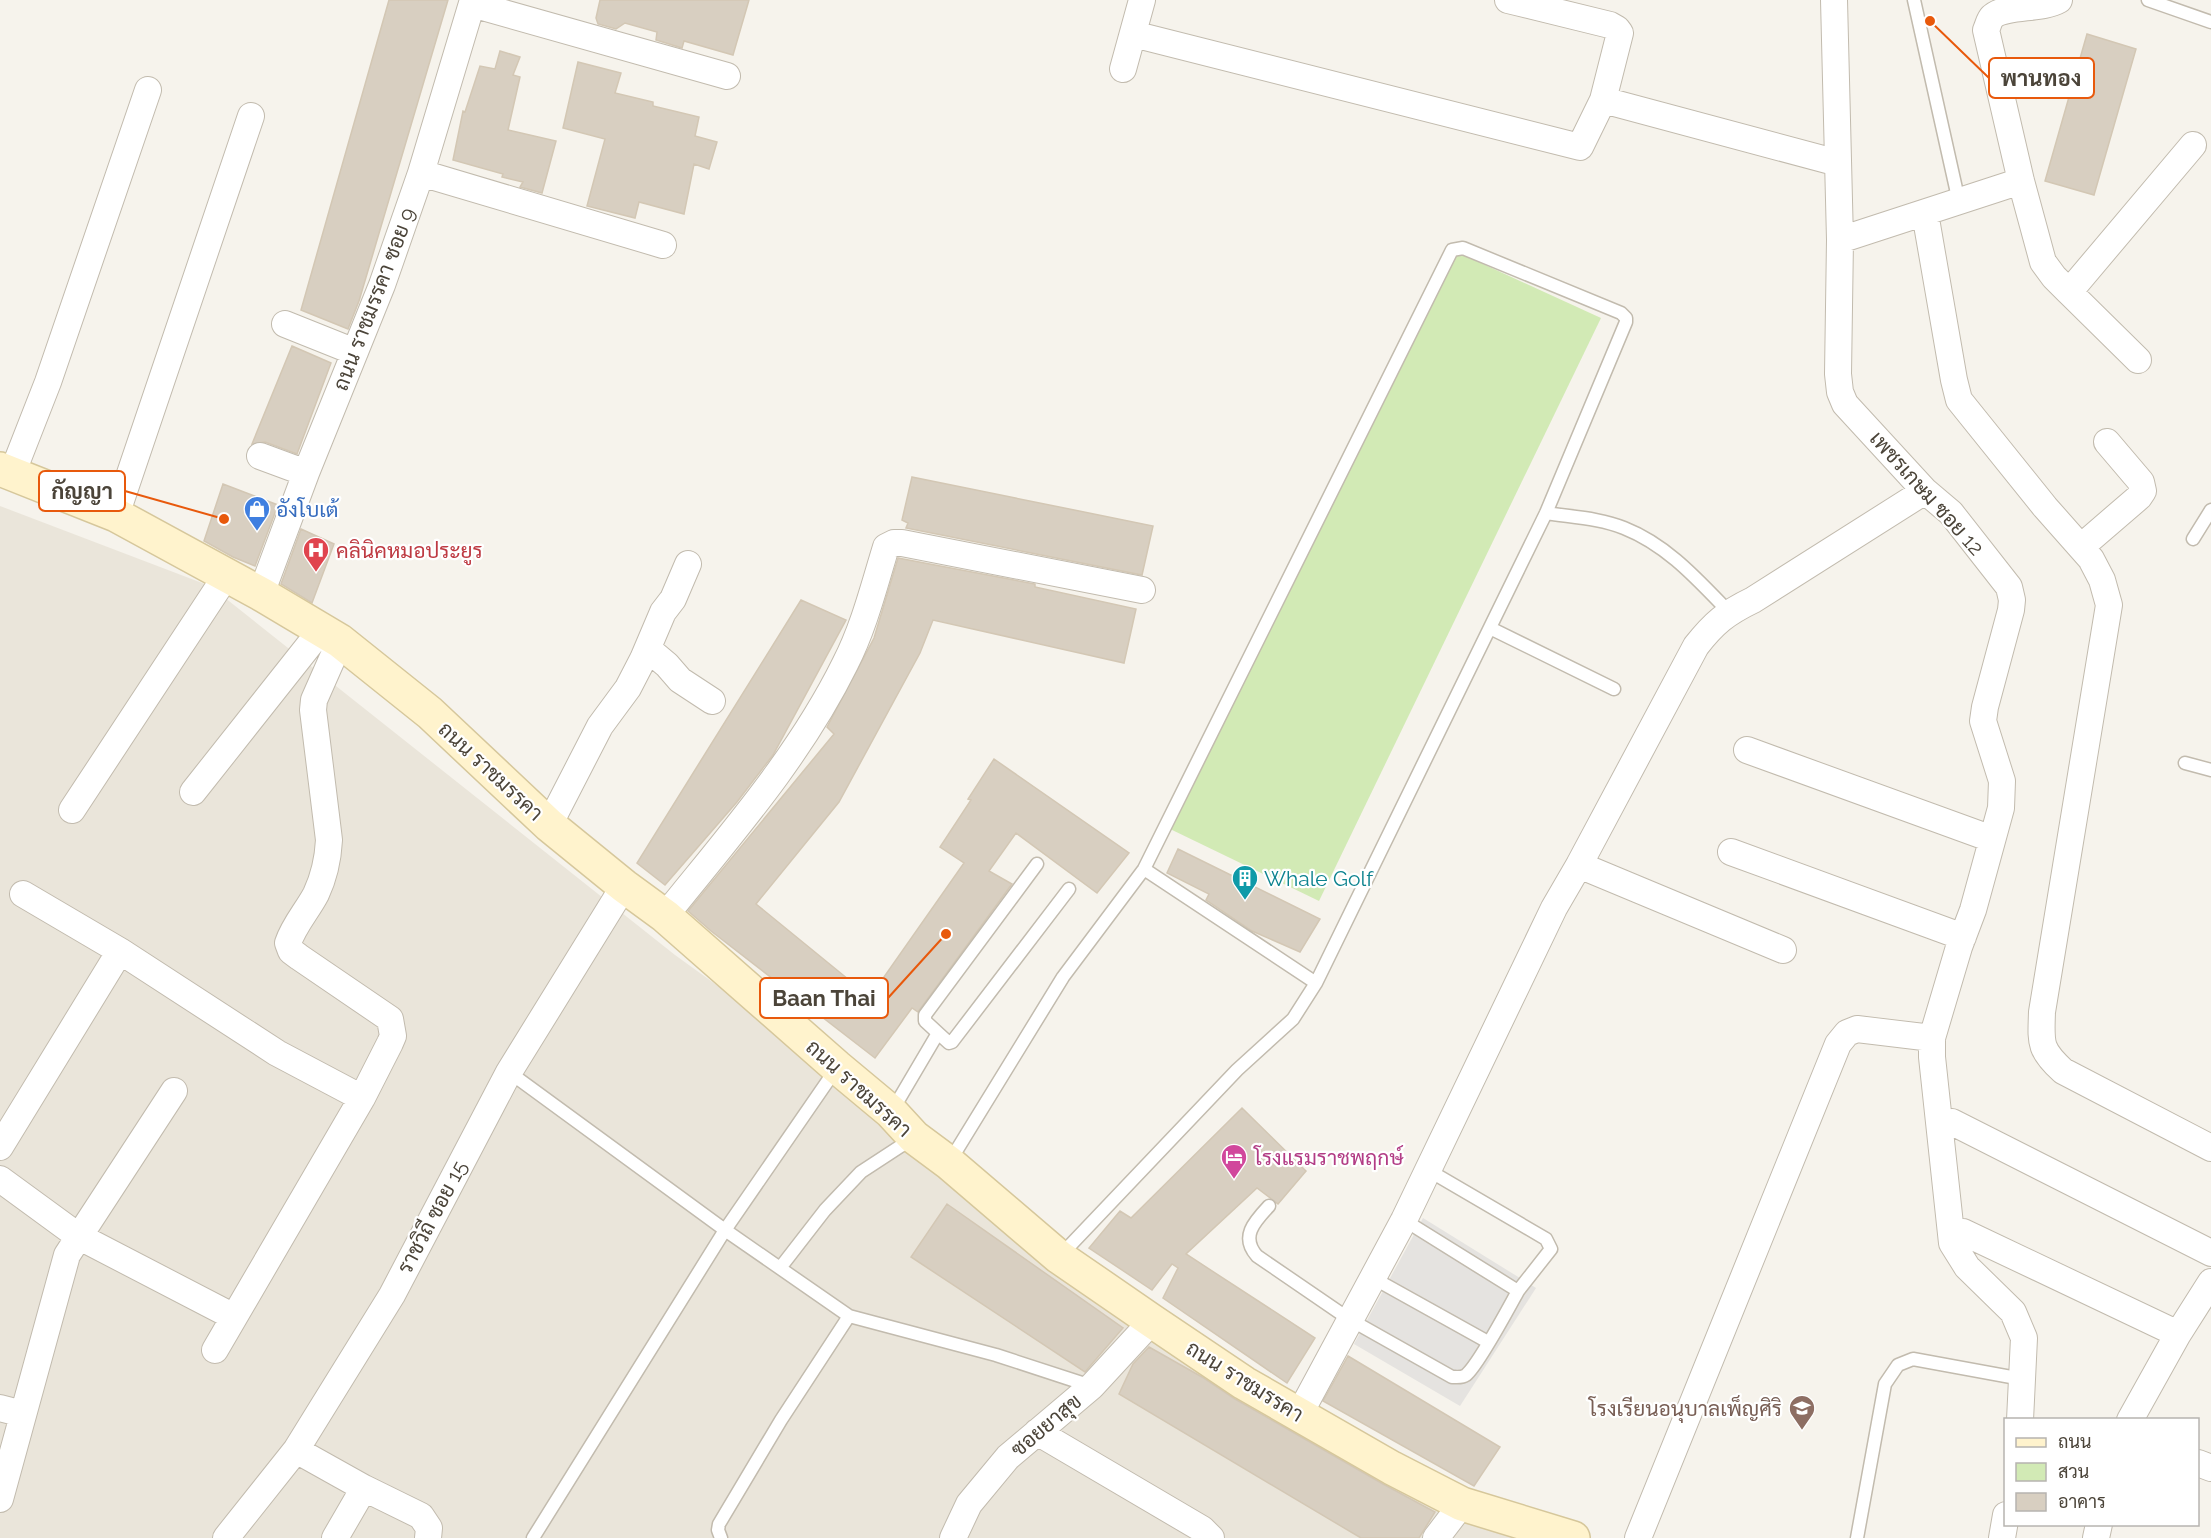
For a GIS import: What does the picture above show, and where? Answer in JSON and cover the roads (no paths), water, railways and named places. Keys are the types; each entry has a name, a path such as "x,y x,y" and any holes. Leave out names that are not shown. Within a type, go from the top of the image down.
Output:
{"street":[{"path":"1123,69 1142,0"},
{"path":"1133,34 1577,147 1582,143 1603,100 1620,33 1610,25 1508,0"},
{"name":"เพชรเกษม ซอย 12","path":"1834,0 1840,240 1838,374 1840,392 1845,404 1925,491 1951,513 2009,587 2012,600 1983,721 2002,781 2001,808 1973,910 1932,1038 1932,1057 1946,1119 1952,1243 1967,1267 2013,1312 2024,1338 2020,1418"},
{"path":"2059,0 2045,5 2000,12 1991,17 1986,30 2021,181 2043,262 2054,278 2138,360"},
{"path":"472,2 727,76"},
{"name":"ถนน ราชมรรคา ซอย 9","path":"261,594 306,473 382,285 421,173 472,2"},
{"path":"6,471 48,382 148,90"},
{"path":"1603,100 1838,163"},
{"path":"116,515 251,116"},
{"path":"2069,292 2193,145"},
{"path":"421,173 663,245"},
{"path":"1840,240 2021,181"},
{"path":"1925,213 1959,400 2038,499 2091,559 2109,605 2042,1012 2041,1039 2048,1056 2063,1071 2211,1148"},
{"path":"285,324 355,352"},
{"path":"2081,547 2139,497 2143,490 2141,482 2107,442"},
{"path":"260,456 306,473"},
{"name":"ถนน ราชมรรคา","path":"6,471 116,515 331,635 430,714 549,825 665,916 891,1112 914,1137 949,1162 1059,1257 1152,1321 1244,1383 1392,1468 1461,1504 1573,1538"},
{"path":"1299,1415 1404,1221 1554,908 1696,646 1712,625 1729,612 1753,600 1925,491"},
{"path":"665,916 789,760 846,663 868,608 886,547 894,543 902,543 1142,590"},
{"path":"549,825 600,726 628,688 688,564"},
{"path":"72,810 226,576"},
{"path":"193,792 331,635"},
{"path":"215,1350 362,1098 393,1036 390,1019 299,957 291,951 288,943 316,894 328,861 328,840 314,700 331,635"},
{"path":"648,649 667,664 680,680 712,701"},
{"path":"1747,750 1992,839"},
{"path":"1731,852 1963,938"},
{"path":"1579,865 1783,950"},
{"name":"ราชวิถี ซอย 15","path":"226,1538 296,1450 392,1295 509,1072 624,886"},
{"path":"23,894 120,951 277,1053 362,1098"},
{"path":"0,1147 120,951"},
{"path":"1638,1538 1838,1044 1847,1033 1857,1029 1932,1038"},
{"path":"0,1499 12,1411 67,1255 174,1091"},
{"path":"1946,1119 2211,1253"},
{"path":"0,1179 78,1236 234,1317"},
{"path":"1963,1232 2178,1334"},
{"path":"2131,1418 2178,1334 2211,1282"},
{"name":"ซอยยาสุข","path":"953,1538 969,1504 1008,1457 1092,1386 1152,1321"},
{"path":"1037,1432 1202,1529 1211,1538"},
{"path":"296,1450 364,1488 421,1516 429,1533"},
{"path":"335,1538 364,1488"},
{"path":"1436,1538 1461,1504"}],"lane":[{"path":"1914,0 1959,202"},
{"path":"2148,0 2211,22"},
{"path":"949,1162 1063,976 1144,869 1452,250 1463,248 1621,313 1626,318 1626,322 1546,513 1316,983 1293,1019 1237,1070 1059,1257"},
{"path":"2193,538 2211,510"},
{"path":"1546,513 1622,527 1650,541 1689,570 1729,612"},
{"path":"1490,628 1614,689"},
{"path":"2185,763 2211,770"},
{"path":"1037,864 925,1015 925,1021 949,1043 1069,889"},
{"path":"1144,869 1316,983"},
{"path":"891,1112 938,1033"},
{"path":"533,1538 725,1230 837,1067"},
{"path":"509,1072 725,1230 849,1316 996,1355 1092,1386"},
{"path":"780,1268 825,1210 861,1172 914,1137"},
{"path":"1269,1206 1259,1216 1250,1231 1248,1241 1257,1256 1349,1319 1452,1377 1460,1377 1467,1374 1518,1291 1551,1249 1546,1239 1428,1170"},
{"path":"1404,1221 1518,1291"},
{"path":"1372,1278 1488,1342"},
{"path":"721,1538 718,1530 719,1524 781,1420 849,1316"},
{"path":"1857,1538 1885,1384 1898,1365 1913,1359 2022,1379"}],"place":[{"name":"พานทอง","path":"1930,21"},
{"name":"กัญญา","path":"224,519"},
{"name":"อังโบเต้","path":"257,532"},
{"name":"คลินิคหมอประยูร","path":"316,573"},
{"name":"Whale Golf","path":"1245,901"},
{"name":"Baan Thai","path":"946,934"},
{"name":"โรงแรมราชพฤกษ์","path":"1234,1180"},
{"name":"โรงเรียนอนุบาลเพ็ญศิริ","path":"1802,1431"}]}
